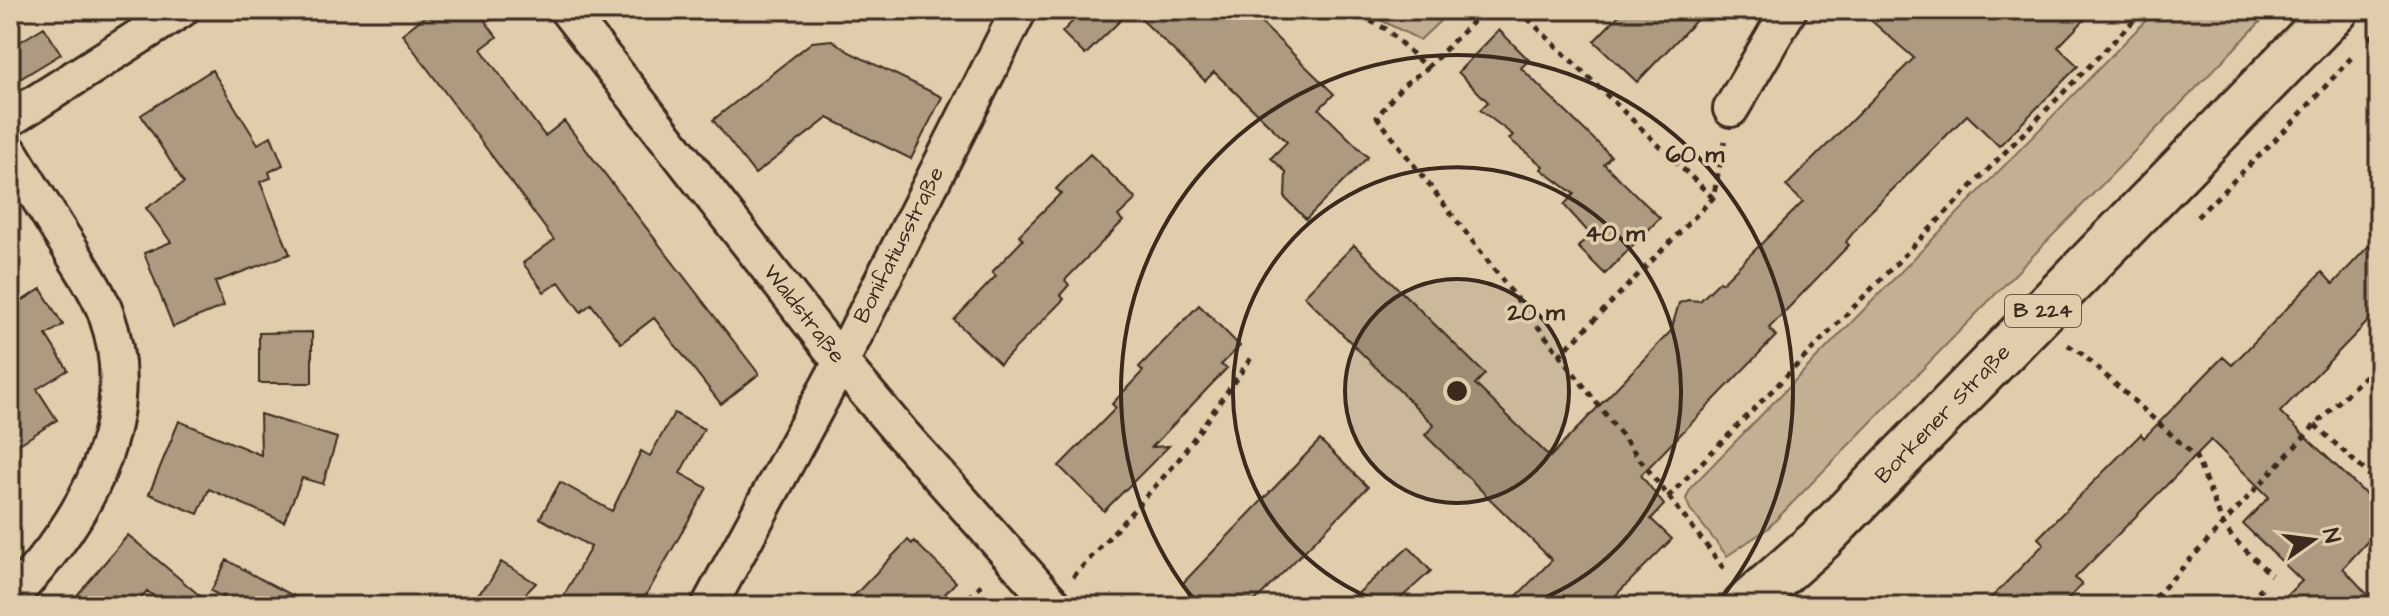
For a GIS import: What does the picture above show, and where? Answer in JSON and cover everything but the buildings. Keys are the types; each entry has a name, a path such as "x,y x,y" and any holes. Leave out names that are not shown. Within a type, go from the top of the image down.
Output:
{"main road":[{"name":"Borkener Straße","path":"1747,604 1821,539 2336,10"}],"street":[{"path":"10,119 181,10"},
{"name":"Waldstraße","path":"567,10 841,362 1053,604"},
{"name":"Bonifatiusstraße","path":"709,606 841,362 1019,10"},
{"path":"1731,109 1789,10"},
{"path":"10,152 106,313 112,337 117,392 114,424 99,475 70,528 10,598"}],"path":[{"path":"1349,10 1386,29 1427,68"},
{"path":"1484,10 1427,68 1402,86 1377,117 1747,604"},
{"path":"1519,10 1713,198"},
{"path":"1668,497 2144,10"},
{"path":"1559,356 1713,198 1731,109"},
{"path":"2068,345 2082,354 2196,457 2223,524 2271,575"},
{"path":"1053,604 1177,462 1251,358"},
{"path":"2147,606 2315,425 2379,362"},
{"path":"2315,425 2379,484"},
{"path":"2258,588 2274,606"}],"shaded area":[{"path":"1361,10 1429,10 1442,19 1420,40"},
{"path":"2156,10 2272,10 1767,529 1727,556 1690,509 1686,499 1691,487"}]}
